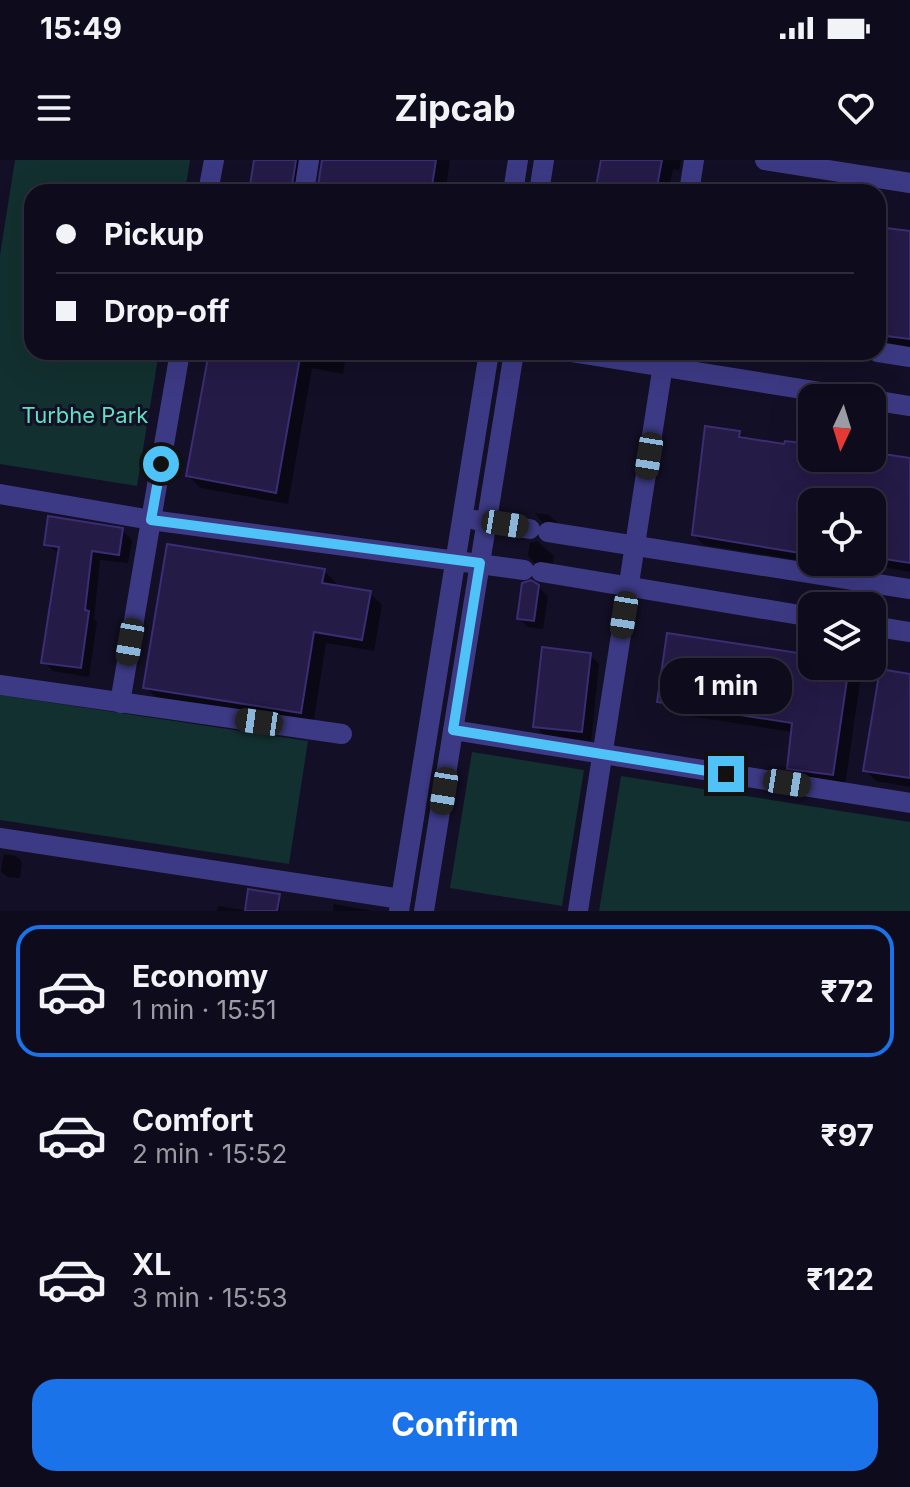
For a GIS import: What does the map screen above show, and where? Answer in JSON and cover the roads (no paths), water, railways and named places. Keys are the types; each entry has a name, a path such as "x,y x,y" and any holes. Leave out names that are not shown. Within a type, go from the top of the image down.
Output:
{"street":[{"path":"210,184 214,160"},
{"path":"305,184 309,160"},
{"path":"514,184 518,160"},
{"path":"540,184 544,160"},
{"path":"690,184 694,160"},
{"path":"765,160 910,183"},
{"path":"886,353 910,357"},
{"path":"120,703 179,360"},
{"path":"0,838 400,905 488,360"},
{"path":"424,911 513,360"},
{"path":"578,911 664,360"},
{"path":"669,360 798,386"},
{"path":"886,402 910,406"},
{"path":"0,494 151,520 455,559 798,615"},
{"path":"462,517 910,589"},
{"path":"886,628 910,632"},
{"path":"0,685 342,734"},
{"path":"453,730 910,803"}],"park label":[{"name":"Turbhe Park","path":"85,415"}]}
